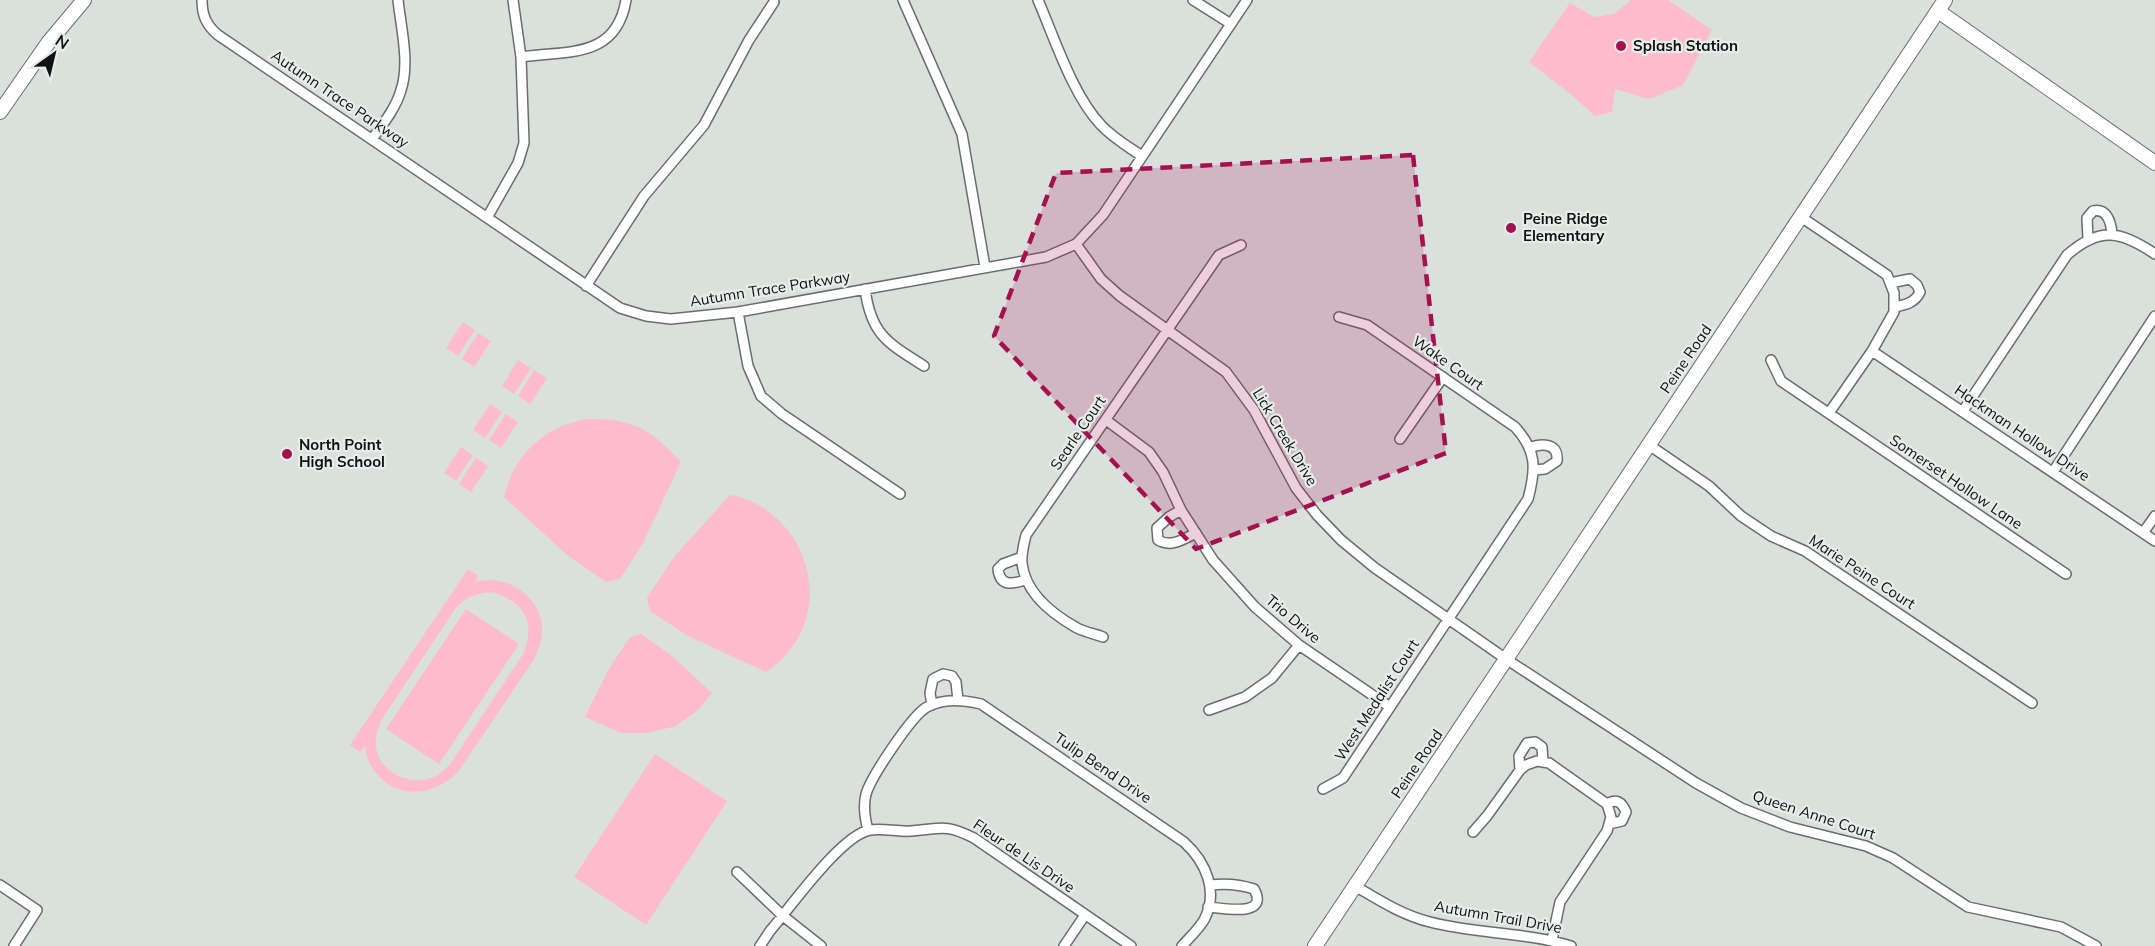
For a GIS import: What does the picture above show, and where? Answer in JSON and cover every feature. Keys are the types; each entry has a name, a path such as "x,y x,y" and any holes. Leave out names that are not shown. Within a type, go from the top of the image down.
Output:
{"street":[{"path":"0,112 48,43 84,0"},
{"name":"Autumn Trace Parkway","path":"202,0 204,18 218,35 488,216 586,286 620,309 646,316 671,319 738,312 1046,257 1076,244 1103,215 1247,0"},
{"path":"372,139 401,90 403,55 398,0"},
{"path":"488,216 518,163 524,142 521,57 513,0"},
{"path":"521,57 591,49 609,37 618,24 626,0"},
{"path":"903,0 962,134 985,267"},
{"path":"1038,0 1073,79 1094,116 1112,136 1142,156"},
{"path":"1193,0 1231,24"},
{"path":"586,286 644,196 704,124 749,40 774,2"},
{"name":"Peine Road","path":"1316,946 1942,6 2155,163"},
{"path":"2088,239 2087,218 2093,211 2104,212 2109,219 2112,234"},
{"path":"1801,217 1887,275 1894,293 1894,312 1872,351 1829,413"},
{"path":"1962,411 2067,255 2088,239 2112,234 2133,239 2155,254"},
{"name":"Lick Creek Drive","path":"1076,244 1101,279 1120,296 1226,372 1254,410 1296,488 1330,529 1375,568 1506,659"},
{"name":"Searle Court","path":"1103,637 1077,628 1041,602 1026,580 1022,557 1026,535 1219,255 1241,245"},
{"path":"1890,283 1910,279 1917,285 1920,292 1917,299 1894,307"},
{"path":"865,289 868,312 888,343 924,366"},
{"path":"738,312 748,366 761,396 782,414 900,494"},
{"path":"2053,472 2155,316"},
{"name":"Wake Court","path":"1338,317 1367,325 1515,427 1527,440 1534,470 1528,499 1448,619"},
{"name":"Hackman Hollow Drive","path":"1872,351 2155,541"},
{"name":"Somerset Hollow Lane","path":"1771,360 1781,381 2066,574"},
{"path":"1400,439 1443,377"},
{"name":"Trio Drive","path":"1106,420 1149,452 1163,472 1181,510 1213,560 1255,608 1299,645 1390,707"},
{"path":"1529,448 1539,444 1547,445 1554,448 1558,454 1557,461 1552,466 1534,470"},
{"name":"Marie Peine Court","path":"1649,445 1709,486 1741,516 1771,536 1805,550 2031,703"},
{"path":"1181,510 1157,528 1158,540 1164,544 1178,542 1196,533"},
{"path":"2143,533 2155,516"},
{"path":"1022,557 1003,564 998,569 999,575 1003,582 1009,584 1026,580"},
{"name":"West Medalist Court","path":"1323,789 1343,778 1448,619"},
{"path":"1209,710 1245,697 1272,678 1299,645"},
{"name":"Queen Anne Court","path":"1506,659 1696,783 1741,808 1790,827 1866,846 1893,858 1968,907 2061,927 2096,946"},
{"path":"932,705 930,693 933,679 943,674 952,676 956,682 958,700"},
{"name":"Tulip Bend Drive","path":"868,830 864,814 866,794 874,776 912,720 924,708 939,702 958,700 981,704 1184,842 1196,853 1205,868 1210,885 1208,907 1204,919 1182,946"},
{"path":"1520,770 1519,756 1527,742 1535,742 1542,747 1543,762"},
{"path":"1473,831 1526,765 1549,763 1607,804 1611,817 1607,831 1560,902 1552,940"},
{"path":"1607,804 1618,801 1624,805 1626,812 1622,821 1609,824"},
{"name":"Fleur de Lis Drive","path":"868,830 913,831 937,826 957,829 974,837 1131,946"},
{"path":"760,946 846,842 868,830"},
{"path":"737,872 783,916 821,946"},
{"path":"1208,907 1247,909 1258,902 1254,889 1233,884 1210,885"},
{"path":"0,885 37,910 14,946"},
{"name":"Autumn Trail Drive","path":"1355,886 1400,912 1431,922 1552,940 1571,946"},
{"path":"1064,946 1085,915"}],"highlighted area":[{"path":"1413,155 1446,453 1196,549 994,336 1056,173"}],"shaded area":[{"name":"Splash Station","path":"1631,0 1668,0 1712,30 1683,85 1649,99 1615,89 1612,112 1595,116 1529,62 1570,3 1594,17 1614,14"},
{"path":"463,322 475,330 458,356 446,348"},
{"path":"478,333 491,341 474,367 462,359"},
{"path":"518,360 531,368 514,394 502,386"},
{"path":"534,370 547,378 530,404 518,396"},
{"path":"490,404 502,412 485,438 473,430"},
{"path":"506,414 518,422 501,448 489,440"},
{"path":"587,419 617,421 640,428 660,441 681,462 643,543 620,579 606,582 567,555 504,497 515,468 533,445 557,429"},
{"path":"461,447 473,455 456,481 444,473"},
{"path":"476,458 488,466 471,492 459,484"},
{"path":"730,495 754,503 775,517 791,534 802,554 808,575 810,597 806,618 798,638 784,657 766,672 688,636 650,611 647,598 674,557"},
{"path":"468,569 478,576 475,582 486,580 508,583 527,595 539,614 542,625 537,652 458,772 436,787 411,792 388,784 378,776 369,762 365,746 360,752 350,745","holes":["492,592 520,607 528,623 529,632 523,654 449,766 436,776 425,780 398,776 390,771 378,756 376,739 382,719 455,609 463,601 476,595"]},
{"path":"466,609 519,644 439,764 386,729"},
{"path":"641,634 671,655 712,693 698,710 676,726 648,733 621,733 585,717 610,667 630,637"},
{"path":"655,754 727,801 646,925 574,877"}],"place":[{"name":"Splash Station","path":"1621,46"},
{"name":"Peine Ridge Elementary","path":"1511,228"},
{"name":"North Point High School","path":"287,454"}]}
